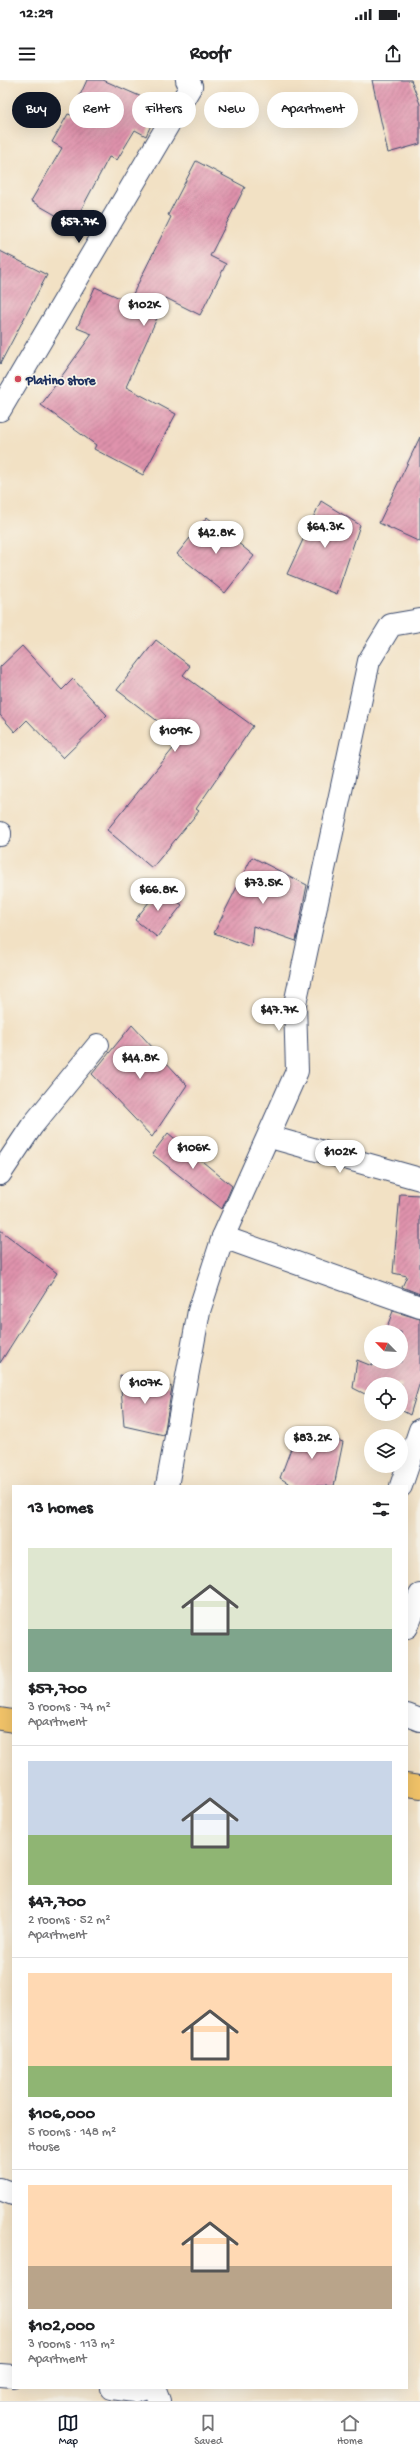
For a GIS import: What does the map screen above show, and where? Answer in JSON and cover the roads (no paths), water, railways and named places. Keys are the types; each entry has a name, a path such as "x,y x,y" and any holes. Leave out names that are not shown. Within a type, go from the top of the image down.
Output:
{"main road":[{"path":"0,1719 12,1721"},
{"path":"408,1785 420,1787"}],"street":[{"path":"0,410 192,86 187,80"},
{"path":"167,1485 199,1311 223,1237 270,1137 297,1071 296,1004 369,661 391,625 420,620"},
{"path":"0,1174 32,1126 98,1045"},
{"path":"270,1137 420,1179"},
{"path":"223,1237 420,1306"},
{"path":"401,1485 420,1430"},
{"path":"408,1625 420,1595"},
{"path":"408,1716 420,1720"},
{"path":"0,2189 12,2194"},
{"path":"0,2375 12,2376"},
{"path":"119,2389 134,2391 140,2389"},
{"path":"154,2389 159,2401"}],"place":[{"name":"Platino store","path":"18,379"}]}
